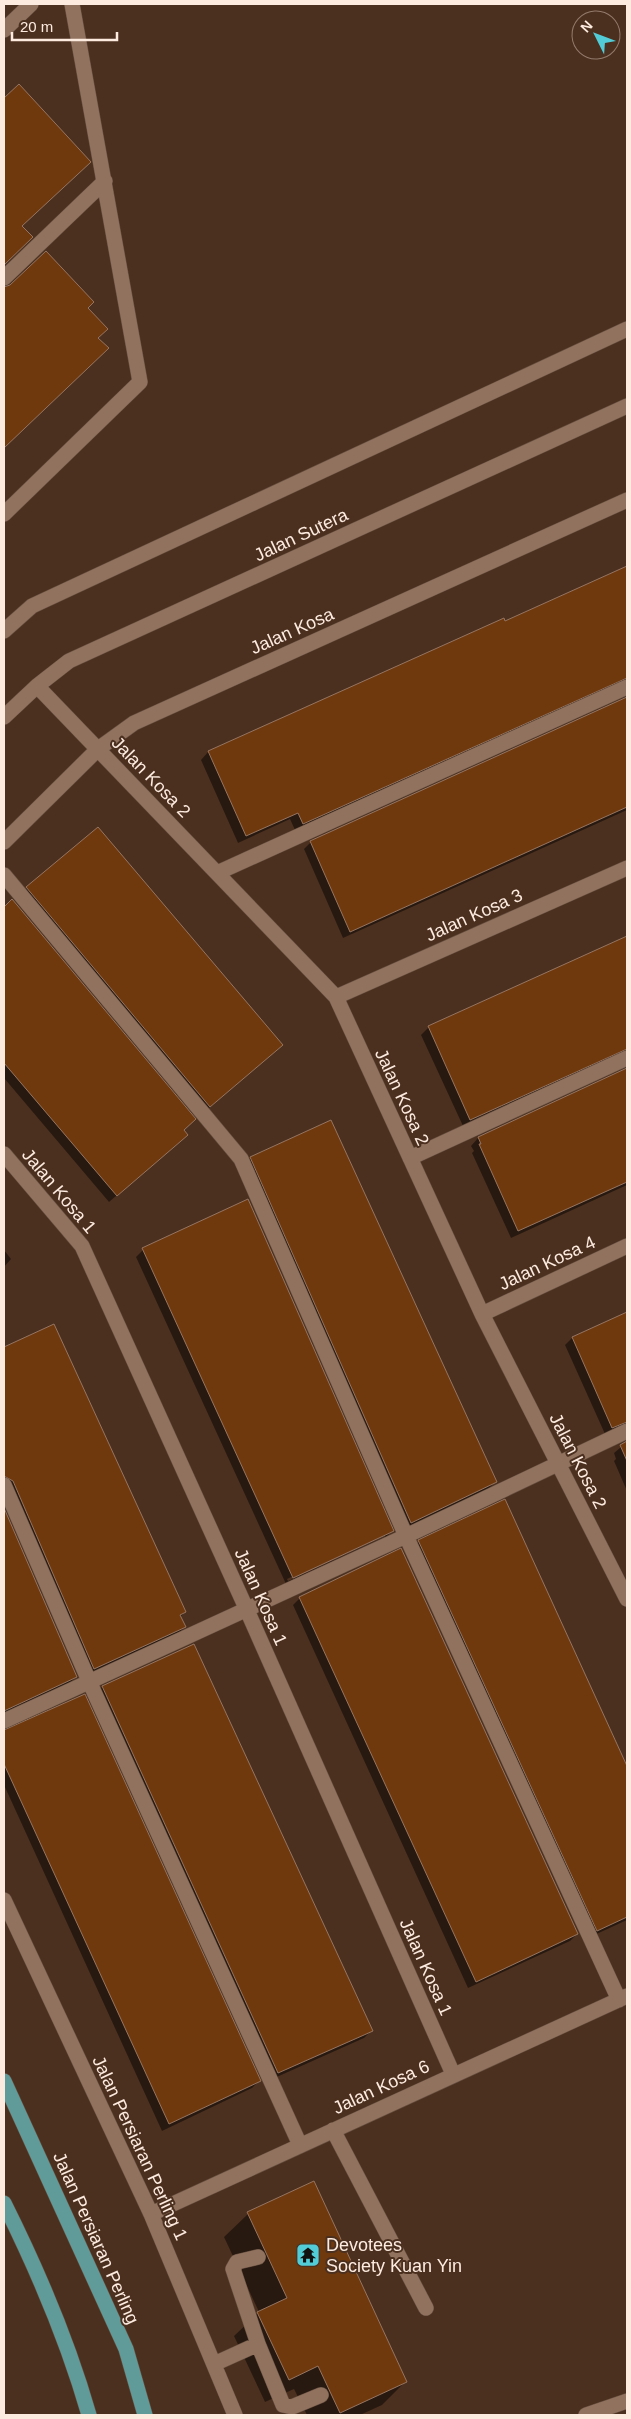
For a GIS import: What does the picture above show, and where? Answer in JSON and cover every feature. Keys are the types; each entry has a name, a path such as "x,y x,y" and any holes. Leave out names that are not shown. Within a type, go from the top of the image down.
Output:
{"main road":[{"name":"Jalan Persiaran Perling","path":"4,2080 126,2349 146,2415"},
{"path":"4,2203 22,2240 77,2374 89,2415"}],"street":[{"path":"4,30 32,4"},
{"path":"4,514 140,382 140,373 72,4"},
{"path":"4,278 105,181"},
{"path":"4,631 32,606 627,329"},
{"name":"Jalan Sutera","path":"4,718 37,686 70,661 627,406"},
{"name":"Jalan Kosa","path":"4,842 98,749 134,723 627,500"},
{"name":"Jalan Kosa 2","path":"37,686 336,997 482,1314 627,1598"},
{"path":"218,873 627,687"},
{"name":"Jalan Kosa 3","path":"336,997 627,868"},
{"path":"4,875 241,1159 406,1536 623,1998"},
{"path":"410,1158 627,1058"},
{"name":"Jalan Kosa 1","path":"4,1154 82,1246 246,1608 453,2074"},
{"name":"Jalan Kosa 4","path":"482,1314 627,1246"},
{"path":"4,1721 406,1536 627,1431"},
{"path":"4,1485 89,1681 300,2145"},
{"name":"Jalan Persiaran Perling 1","path":"4,1900 151,2214 235,2415"},
{"name":"Jalan Kosa 6","path":"151,2214 453,2074 623,1998"},
{"path":"333,2130 426,2308"},
{"path":"258,2257 236,2262 233,2269 258,2344 283,2405 292,2407 321,2395"},
{"path":"214,2364 258,2344"},
{"path":"592,2414 627,2402"}],"building":[{"path":"19,84 91,162 22,226 33,237 4,265 4,98"},
{"path":"46,251 94,302 88,308 108,329 98,338 109,348 4,448 4,287 10,285"},
{"path":"627,566 627,678 303,824 298,813 246,836 208,751 504,618 505,621"},
{"path":"627,697 627,807 350,932 310,841"},
{"path":"98,827 283,1045 210,1107 26,887"},
{"path":"12,899 196,1119 184,1130 188,1135 117,1196 4,1063 4,907"},
{"path":"627,936 627,1049 470,1120 428,1026"},
{"path":"627,1068 627,1182 518,1231 479,1144 481,1144 478,1137"},
{"path":"331,1120 497,1482 411,1523 250,1157"},
{"path":"248,1199 394,1531 293,1578 142,1248"},
{"path":"627,1312 627,1422 612,1428 572,1337"},
{"path":"54,1324 186,1612 180,1615 186,1627 94,1669 13,1481 4,1476 4,1347"},
{"path":"627,1441 627,1461 620,1445"},
{"path":"505,1499 627,1766 627,1917 597,1931 418,1540"},
{"path":"4,1508 77,1677 4,1711"},
{"path":"401,1548 578,1934 476,1982 299,1597"},
{"path":"194,1644 373,2031 278,2073 102,1686"},
{"path":"85,1694 261,2081 169,2124 4,1764 4,1730"},
{"name":"Devotees Society Kuan Yin","path":"314,2181 407,2382 340,2413 318,2366 289,2380 257,2312 287,2298 247,2212"}],"place":[{"name":"Devotees Society Kuan Yin","path":"308,2255"}]}
